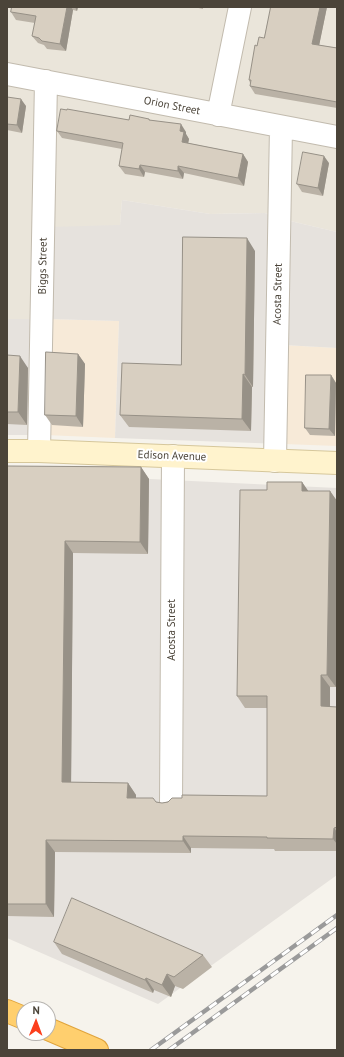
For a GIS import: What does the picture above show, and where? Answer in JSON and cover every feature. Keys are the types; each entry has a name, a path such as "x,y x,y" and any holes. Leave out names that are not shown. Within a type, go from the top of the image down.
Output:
{"highway":[{"path":"56,1032 88,1046"}],"main road":[{"name":"Edison Avenue","path":"7,451 337,463"}],"street":[{"path":"218,114 240,7"},
{"name":"Orion Street","path":"7,74 337,137"},
{"name":"Biggs Street","path":"39,451 46,81"},
{"name":"Acosta Street","path":"274,461 281,127"},
{"name":"Acosta Street","path":"171,802 173,456"}],"shaded area":[{"path":"7,7 337,7 337,232 286,220 265,213 210,214 122,200 120,225 47,319 7,319"},
{"path":"122,200 210,214 265,213 286,220 337,232 337,348 284,345 283,444 115,438 119,321 47,319 49,227 120,225"},
{"path":"7,319 47,319 45,435 7,435"},
{"path":"47,319 119,321 115,438 45,435"},
{"path":"284,345 337,348 337,446 283,444"},
{"path":"7,478 150,479 337,488 337,875 158,1004 7,938"}],"building":[{"path":"12,7 67,7 60,44 42,41 39,38 32,36 36,16 11,12"},
{"path":"271,7 320,7 312,44 337,48 337,102 250,86 251,80 249,80 255,45 257,46 259,37 264,38"},
{"path":"7,97 21,99 17,125 7,124"},
{"path":"61,109 129,120 130,115 149,120 181,124 180,131 184,132 182,142 243,154 238,178 178,166 178,171 140,165 139,169 119,166 123,143 57,131"},
{"path":"303,152 324,156 318,188 297,184"},
{"path":"183,237 247,238 245,375 243,374 242,419 120,415 122,363 181,365"},
{"path":"46,352 78,354 76,416 45,415"},
{"path":"7,355 20,356 18,412 7,412"},
{"path":"306,375 331,375 329,429 305,428"},
{"path":"7,466 141,467 140,542 65,541 62,782 128,783 127,798 153,798 156,802 162,803 168,802 172,798 182,798 182,795 267,796 267,696 237,696 240,490 267,490 267,482 302,482 302,491 330,491 327,675 321,675 321,706 337,707 337,827 334,828 333,839 183,836 183,841 46,840 46,904 7,904"},
{"path":"72,898 203,955 174,977 167,974 162,985 146,978 145,980 54,942"}],"railway":[{"path":"151,1050 337,915"},
{"path":"169,1050 337,928"}]}
